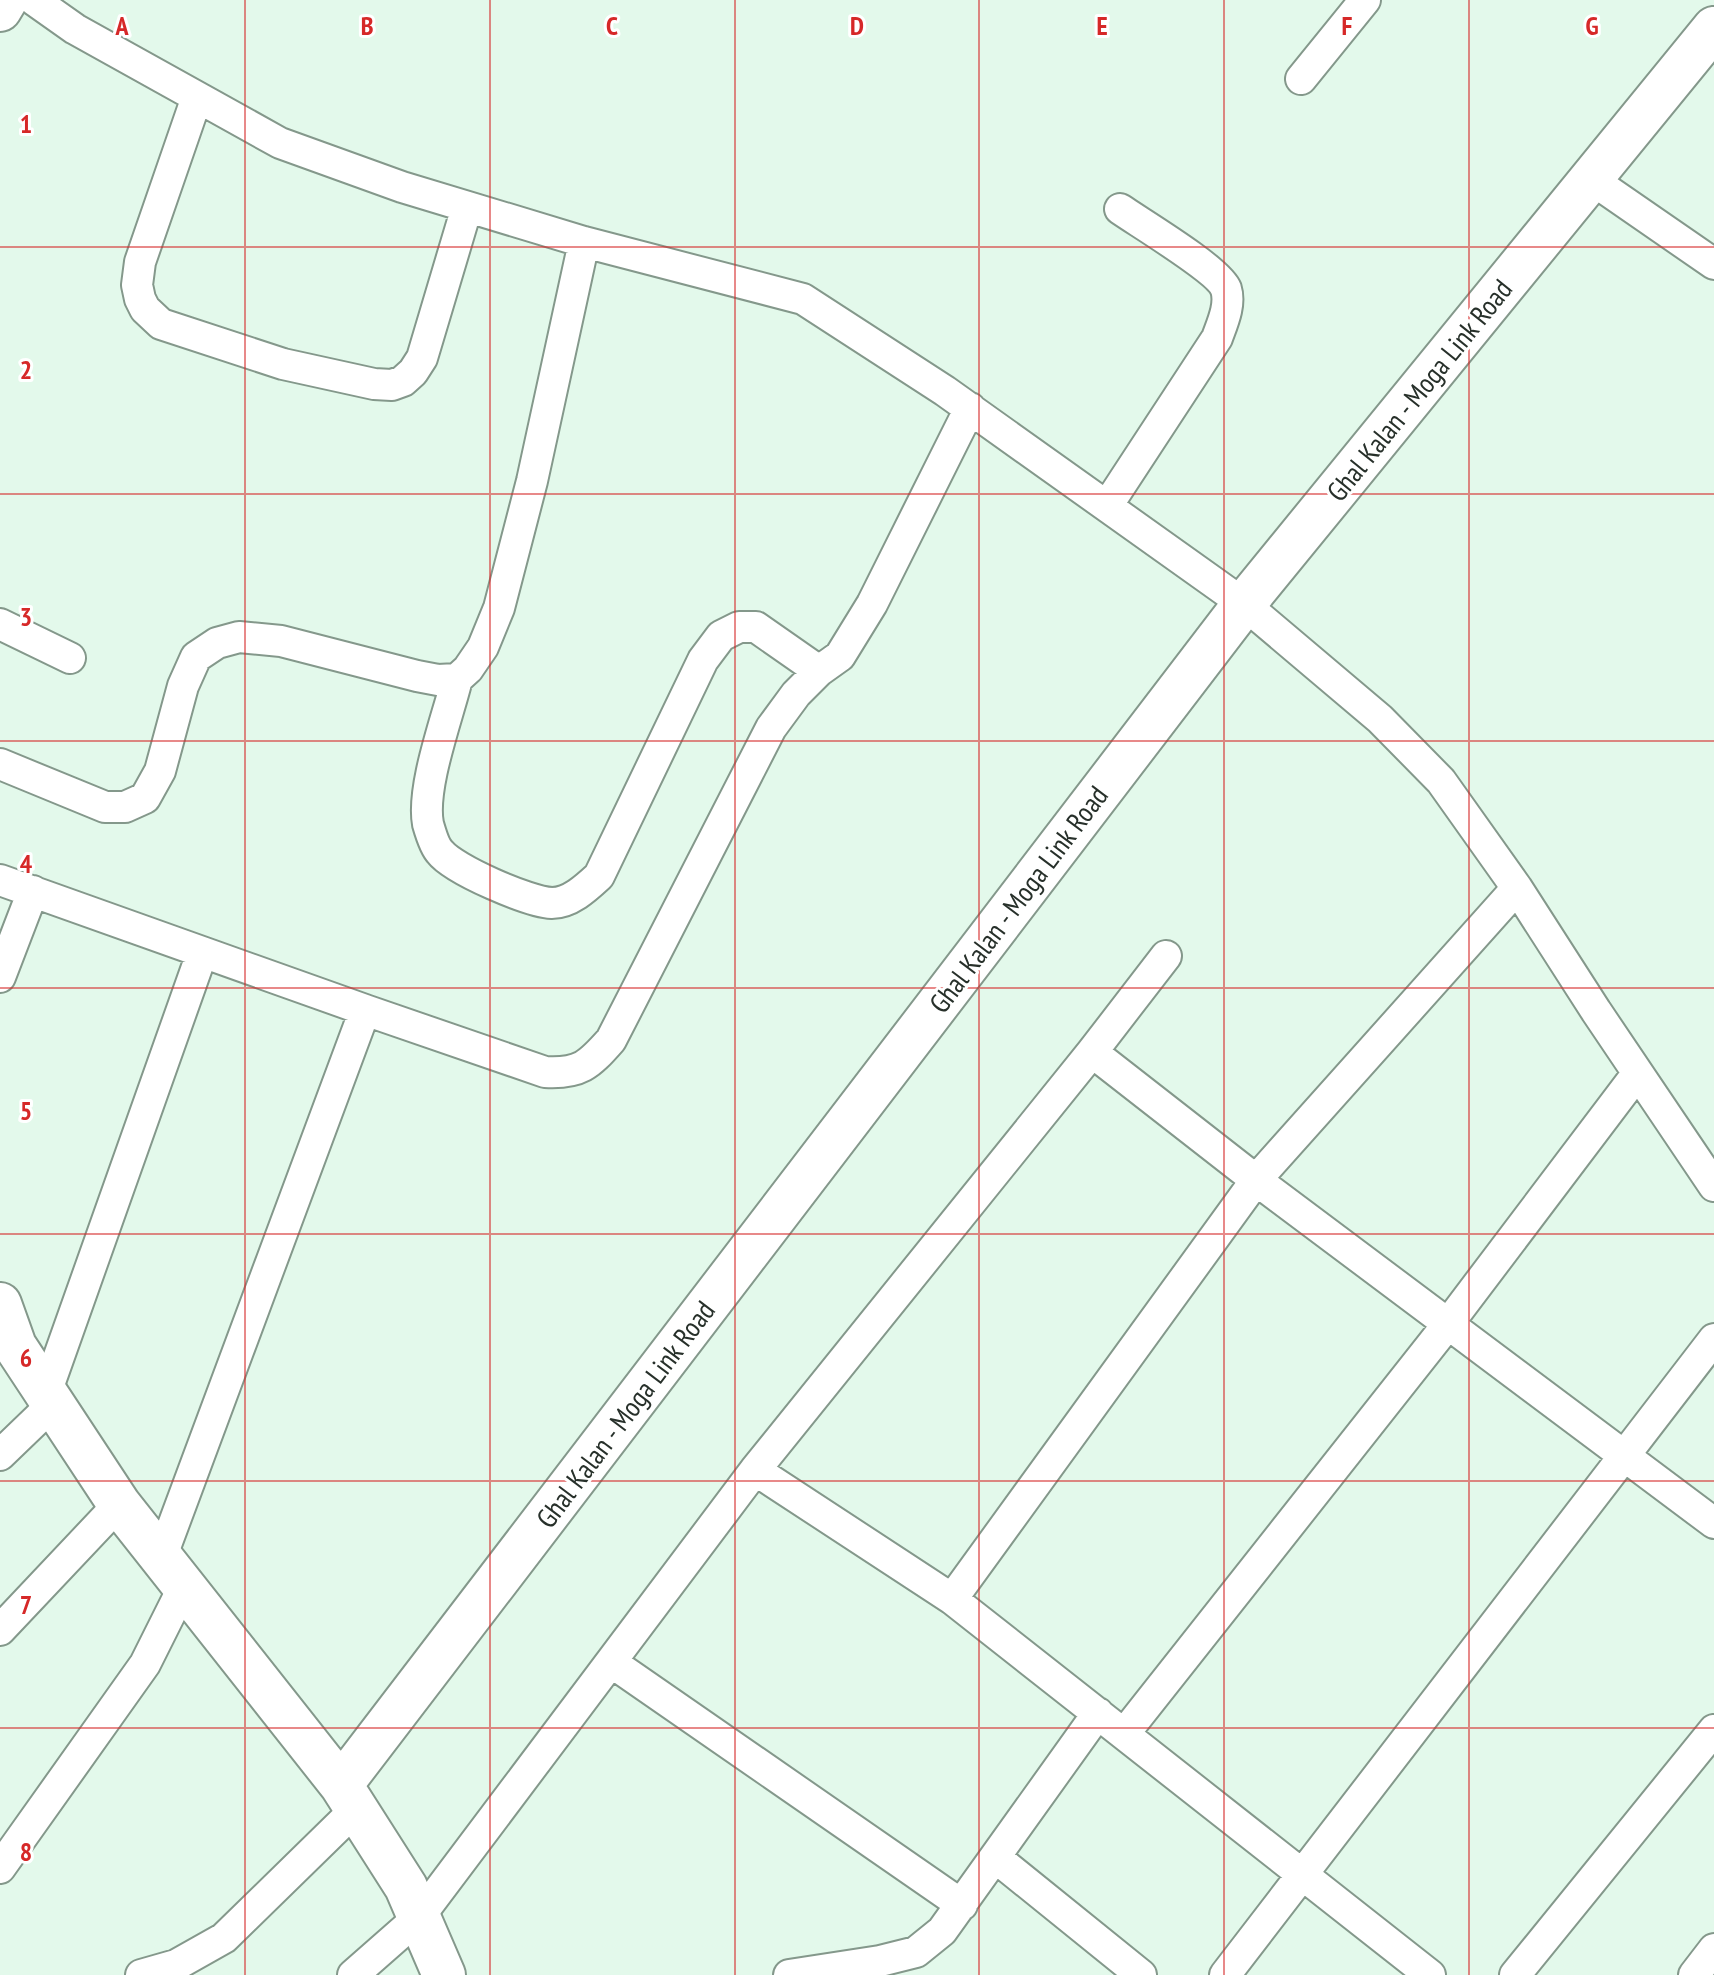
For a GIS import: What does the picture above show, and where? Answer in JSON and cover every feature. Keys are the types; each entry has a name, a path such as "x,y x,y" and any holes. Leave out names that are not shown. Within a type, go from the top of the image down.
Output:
{"street":[{"path":"0,10 6,0"},
{"path":"34,0 75,29 280,143 402,187 584,242 803,299 970,408 1244,604 1380,719 1441,781 1517,888 1637,1074 1714,1186"},
{"path":"1301,79 1365,0"},
{"name":"Ghal Kalan - Moga Link Road","path":"349,1797 1244,604 1714,28"},
{"path":"197,97 140,262 137,285 140,299 145,309 161,324 283,364 374,384 392,385 403,381 422,358 467,207"},
{"path":"1591,179 1714,264"},
{"path":"1107,506 1217,338 1226,312 1226,289 1214,273 1120,209"},
{"path":"584,242 532,481 499,608 483,647 457,679 428,788 428,823 439,852 470,872 521,896 553,903 579,894 599,876 703,660 721,636 739,627 756,627 819,671"},
{"path":"0,880 545,1072 565,1073 584,1068 611,1040 771,728 796,694 840,656 872,604 970,408"},
{"path":"0,624 70,658"},
{"path":"0,764 105,807 125,807 145,798 160,771 183,686 196,657 217,643 239,637 281,641 417,676 438,680 457,679"},
{"path":"952,1599 1256,1180 1517,888"},
{"path":"0,977 33,891"},
{"path":"0,1455 49,1398 202,953"},
{"path":"353,1975 419,1917 755,1470 1166,956"},
{"path":"0,1868 145,1664 172,1572 365,1010"},
{"path":"1092,1052 1256,1180 1714,1523"},
{"path":"1124,1734 1448,1324 1637,1074"},
{"path":"0,1304 15,1346 119,1504 349,1797 406,1887 444,1975"},
{"path":"1225,1975 1714,1339"},
{"path":"755,1470 952,1599 1430,1975"},
{"path":"0,1630 119,1504"},
{"path":"611,1662 962,1905"},
{"path":"795,1974 880,1961 916,1952 942,1931 1098,1713"},
{"path":"1515,1975 1714,1730"},
{"path":"141,1975 176,1965 224,1938 349,1797"},
{"path":"995,1857 1141,1975"},
{"path":"1694,1975 1714,1949"}]}
